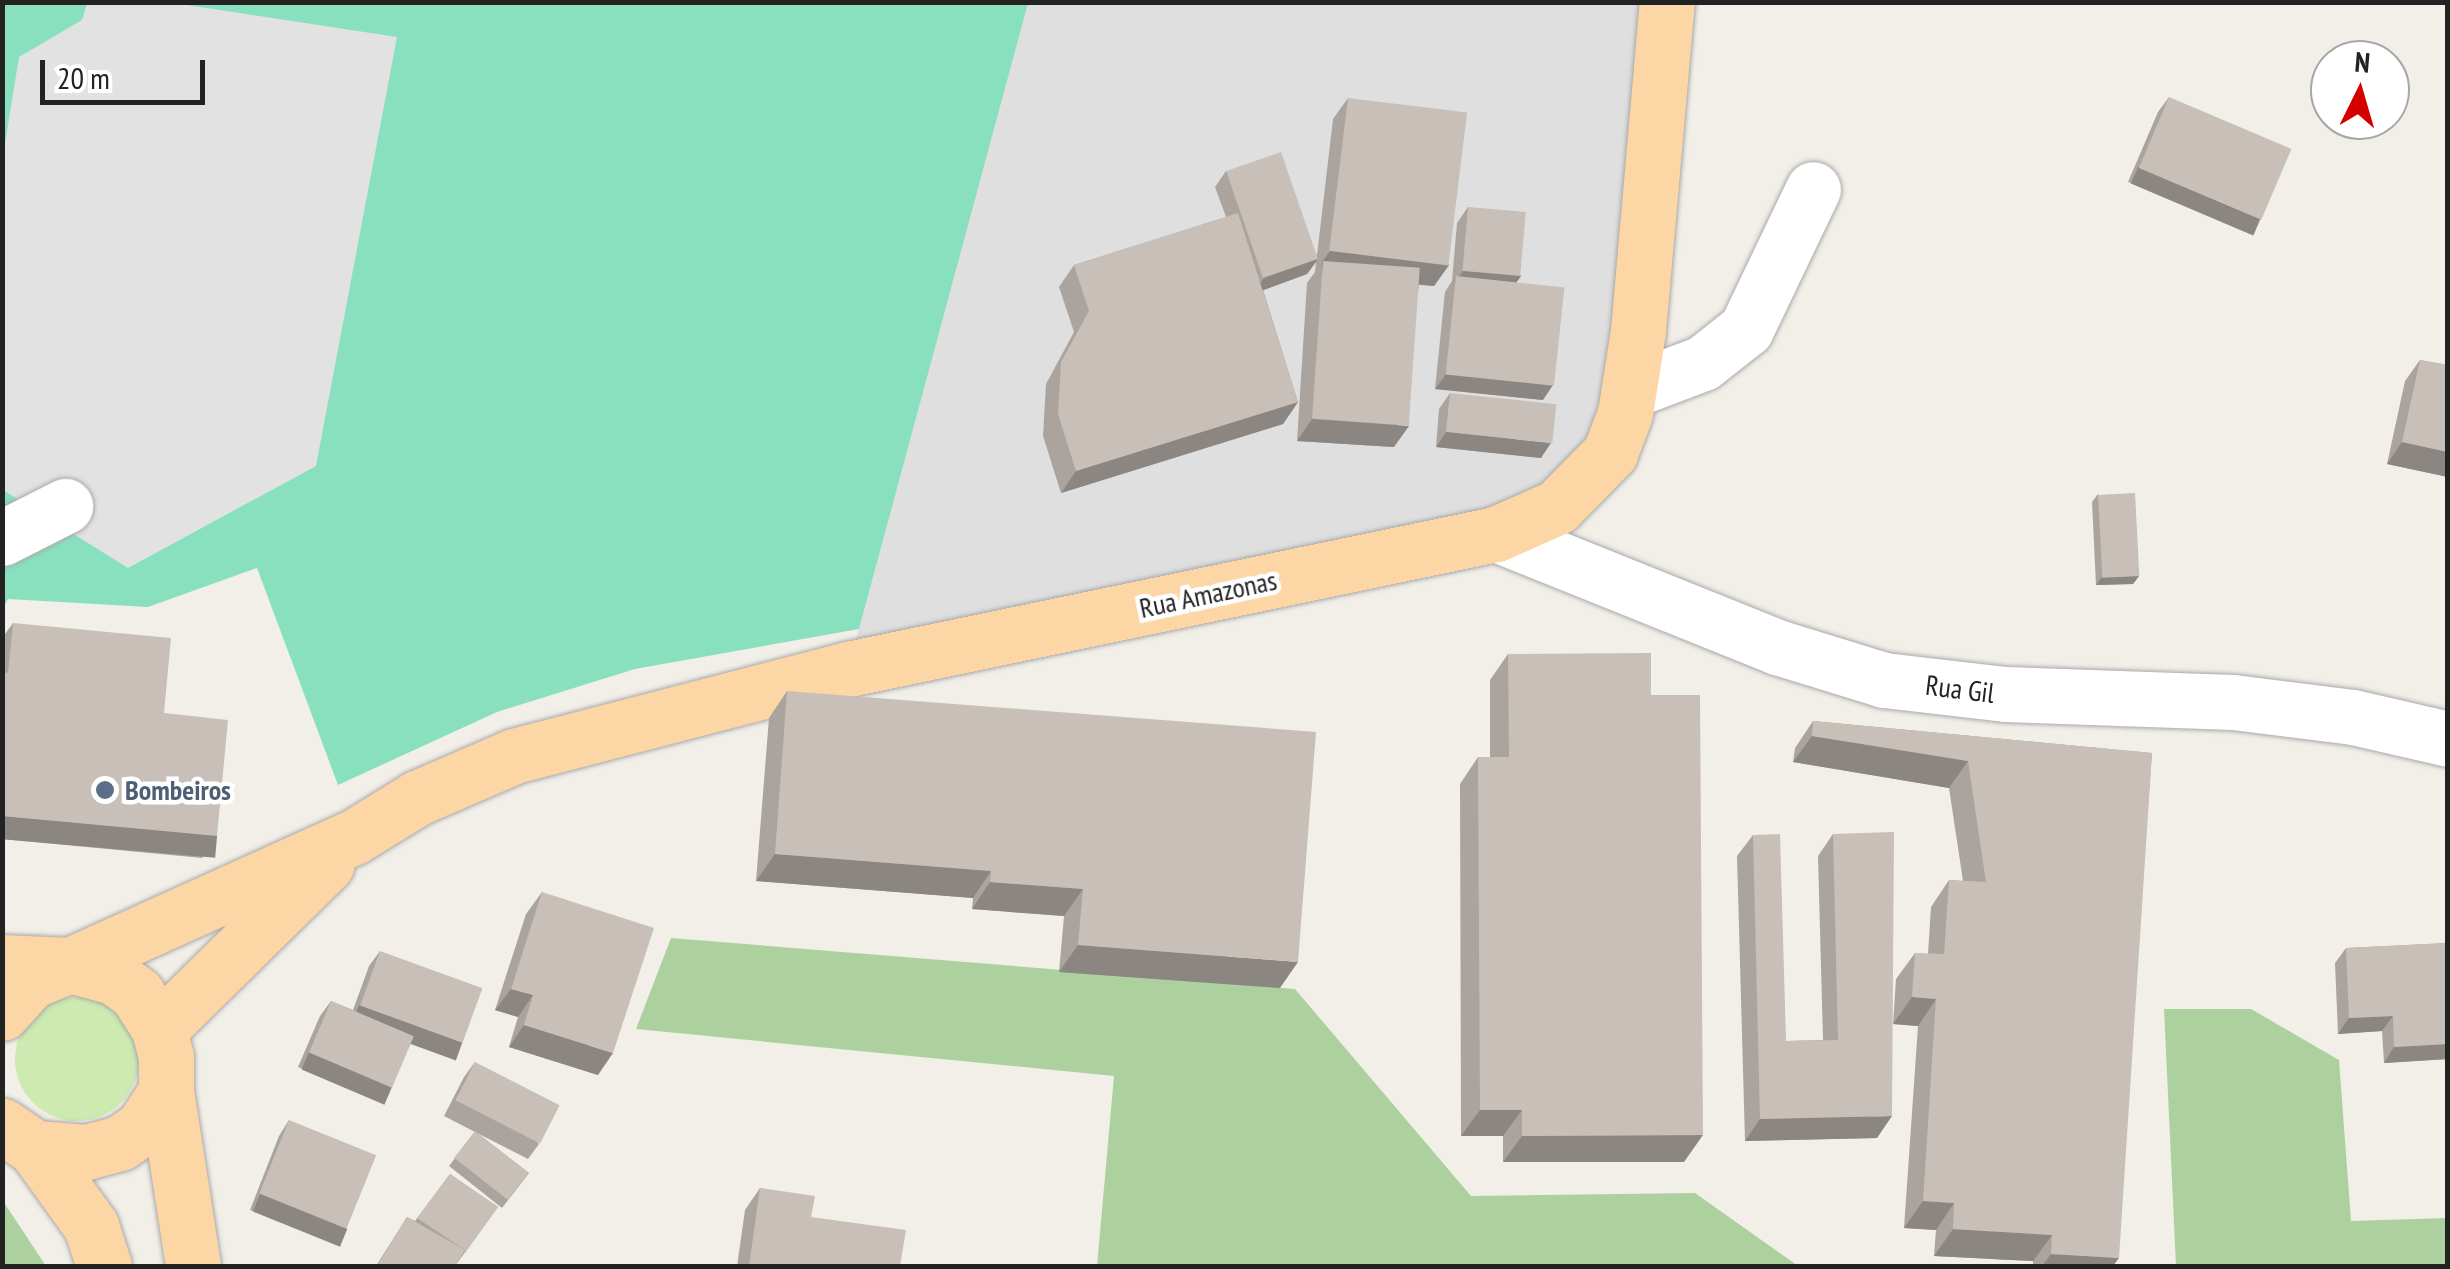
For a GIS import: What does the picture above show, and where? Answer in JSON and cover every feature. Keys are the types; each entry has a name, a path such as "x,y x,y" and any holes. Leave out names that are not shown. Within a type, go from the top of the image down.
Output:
{"main road":[{"name":"Rua Amazonas","path":"354,837 417,798 514,756 660,715 848,668 1496,534 1558,507 1610,453 1629,391 1667,2"},
{"path":"2,1014 31,981 354,837"},
{"path":"159,1029 354,837"},
{"path":"2,962 70,965 114,977 137,994 159,1029 193,1266"},
{"path":"13,1129 87,1152 120,1143 142,1128 166,1091"},
{"path":"13,1129 91,1226 104,1266"}],"street":[{"path":"1629,391 1703,363 1746,329 1813,189"},
{"path":"2,538 65,506"},
{"name":"Rua Gil","path":"1496,534 1777,647 1884,680 2005,694 2233,702 2353,717 2448,739"}],"shaded area":[{"path":"87,3 174,3 397,37 316,466 128,568 3,490 2,162 19,57 82,20"},
{"path":"1027,3 1667,3 1638,331 1557,507 848,669"}],"green space":[{"path":"3,3 1028,3 859,629 635,669 497,712 338,785 257,568 148,607 8,599 3,608"},
{"path":"671,938 1295,989 1471,1196 1695,1193 1798,1266 1097,1266 1114,1076 636,1029"},
{"path":"77,997 101,1001 121,1015 135,1035 139,1059 135,1083 121,1103 101,1117 77,1121 53,1117 33,1103 19,1083 15,1059 19,1035 33,1015 53,1001"},
{"path":"2164,1009 2251,1009 2339,1060 2351,1221 2447,1218 2447,1266 2176,1266"},
{"path":"3,1201 46,1266 3,1266"}],"building":[{"path":"2169,97 2291,149 2261,220 2139,168"},
{"path":"1348,98 1467,113 1448,265 1329,251"},
{"path":"1281,152 1318,259 1263,278 1226,171"},
{"path":"1468,207 1526,212 1520,276 1462,271"},
{"path":"1238,213 1298,402 1076,471 1058,414 1061,362 1089,311 1074,265"},
{"path":"1323,261 1420,268 1409,425 1312,419"},
{"path":"1456,276 1564,287 1554,386 1446,374"},
{"path":"2420,360 2448,365 2448,452 2402,442"},
{"path":"1450,393 1556,404 1552,443 1446,432"},
{"path":"2135,493 2139,576 2102,578 2098,495"},
{"name":"Bombeiros","path":"13,623 171,638 164,713 228,720 217,836 2,816 2,672 8,673"},
{"path":"1651,653 1651,695 1700,695 1703,1135 1522,1136 1522,1110 1480,1110 1478,757 1509,757 1508,654"},
{"path":"787,691 1316,732 1298,962 1078,945 1083,889 990,882 991,871 775,854"},
{"path":"1813,721 2152,753 2119,1258 2051,1254 2052,1235 1953,1229 1954,1203 1923,1201 1936,999 1912,997 1915,953 1944,954 1949,880 1986,882 1968,761 1812,736"},
{"path":"1894,832 1892,1116 1760,1119 1753,835 1780,834 1786,1041 1838,1040 1833,834"},
{"path":"542,892 654,928 613,1053 524,1025 533,995 511,989"},
{"path":"2448,943 2448,1044 2394,1047 2393,1016 2349,1018 2346,948"},
{"path":"380,951 482,988 463,1043 360,1006"},
{"path":"331,1001 414,1036 392,1088 309,1053"},
{"path":"475,1062 560,1105 540,1143 455,1100"},
{"path":"289,1120 376,1155 347,1228 259,1193"},
{"path":"475,1131 529,1173 508,1200 454,1158"},
{"path":"450,1174 498,1207 465,1253 417,1218"},
{"path":"760,1188 815,1196 811,1217 906,1230 900,1266 749,1266"},
{"path":"407,1217 465,1250 455,1266 377,1266"}],"place":[{"name":"Bombeiros","path":"105,790"}]}
